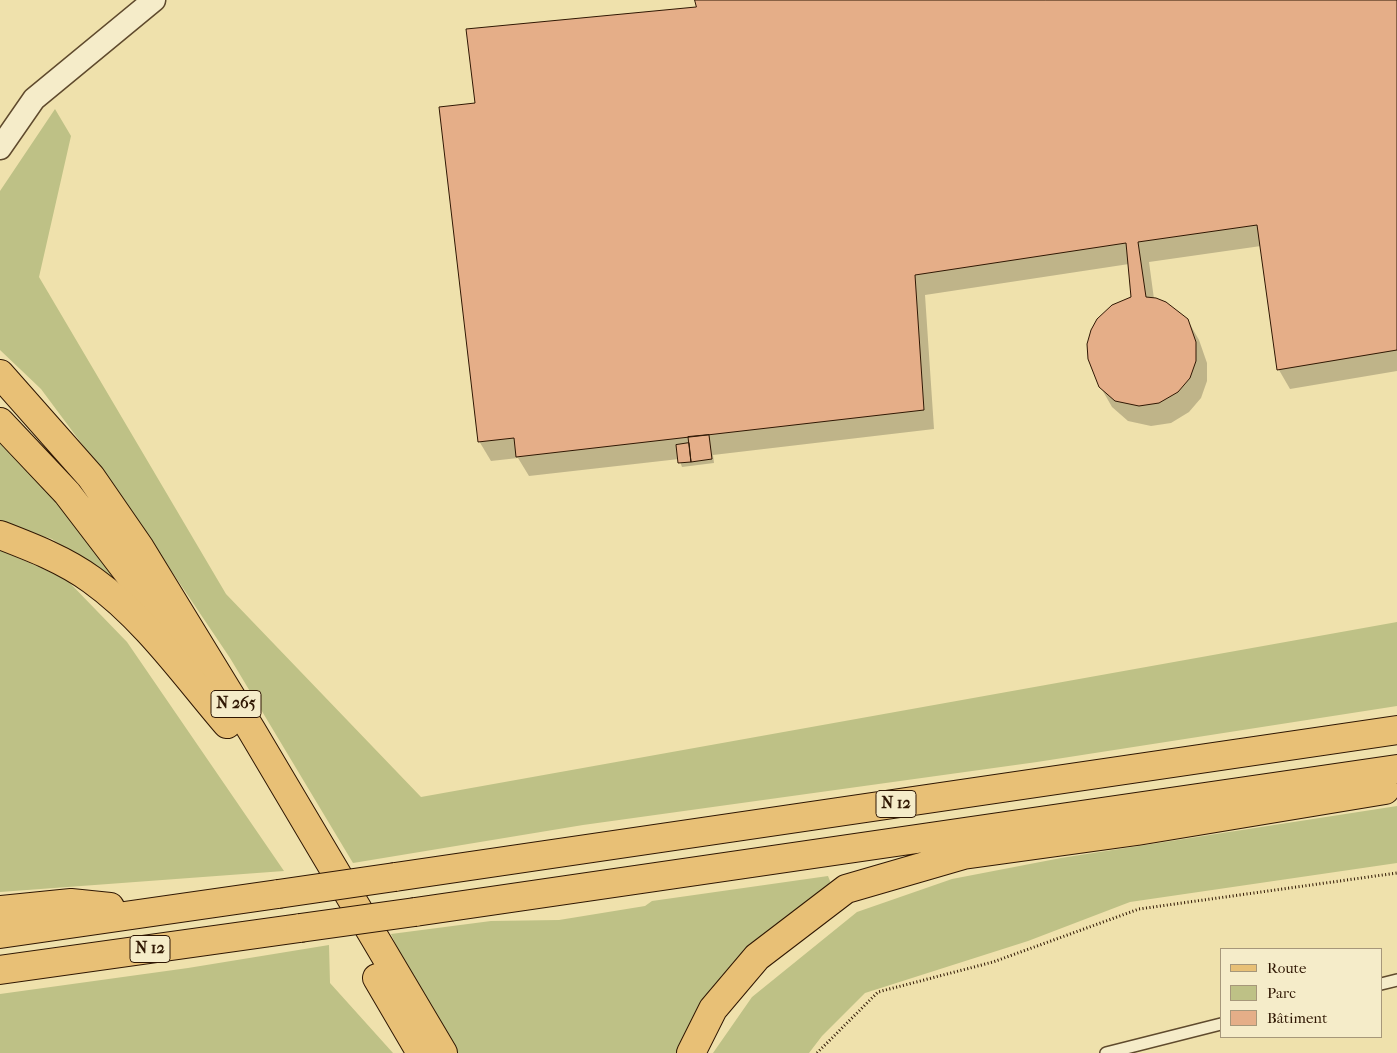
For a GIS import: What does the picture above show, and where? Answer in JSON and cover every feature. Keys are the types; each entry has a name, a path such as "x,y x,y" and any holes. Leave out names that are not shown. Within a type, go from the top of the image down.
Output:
{"main road":[{"name":"N 265","path":"0,374 91,477 140,548 257,739 443,1053"},
{"name":"N 265","path":"0,422 67,493 148,599 228,724 420,1053"},
{"path":"0,535 36,548 92,579 137,618 228,724"},
{"name":"N 12","path":"0,934 395,878 1397,730"},
{"name":"N 12","path":"0,970 414,912 1397,769"},
{"path":"691,1053 713,1009 757,957 846,889 963,855 1137,831 1397,788"},
{"path":"0,910 71,903 159,911"}],"street":[{"path":"0,148 34,99 154,0"}],"lane":[{"path":"1382,984 1397,980"},
{"path":"1106,1053 1220,1024"}],"path":[{"path":"817,1053 878,992 993,962 1139,909 1397,873"}],"green space":[{"path":"55,109 71,136 39,277 226,594 421,797 1397,622 1397,706 1037,762 583,825 353,863 230,658 125,502 41,389 0,350 0,191"},
{"path":"0,429 127,590 52,539 0,523"},
{"path":"0,550 66,579 127,642 284,871 0,892"},
{"path":"1397,806 1397,863 1130,902 1028,941 865,993 822,1036 809,1053 713,1053 752,997 857,912 952,879 1061,858"},
{"path":"828,876 832,886 678,1053 454,1053 404,963 391,934 491,921 559,920 645,906 652,901"},
{"path":"329,945 330,983 393,1053 0,1053 0,994 188,968"}],"building":[{"path":"695,0 1397,0 1397,350 1277,370 1257,225 1138,242 1146,297 1166,302 1188,319 1196,342 1196,361 1190,378 1178,392 1159,403 1139,406 1115,401 1099,387 1088,359 1087,344 1097,319 1112,305 1131,297 1126,243 915,275 924,410 516,457 514,438 478,442 439,107 475,103 466,29 696,7"},
{"path":"709,435 712,459 691,462 688,437"},
{"path":"689,443 691,462 678,463 676,445"}]}
